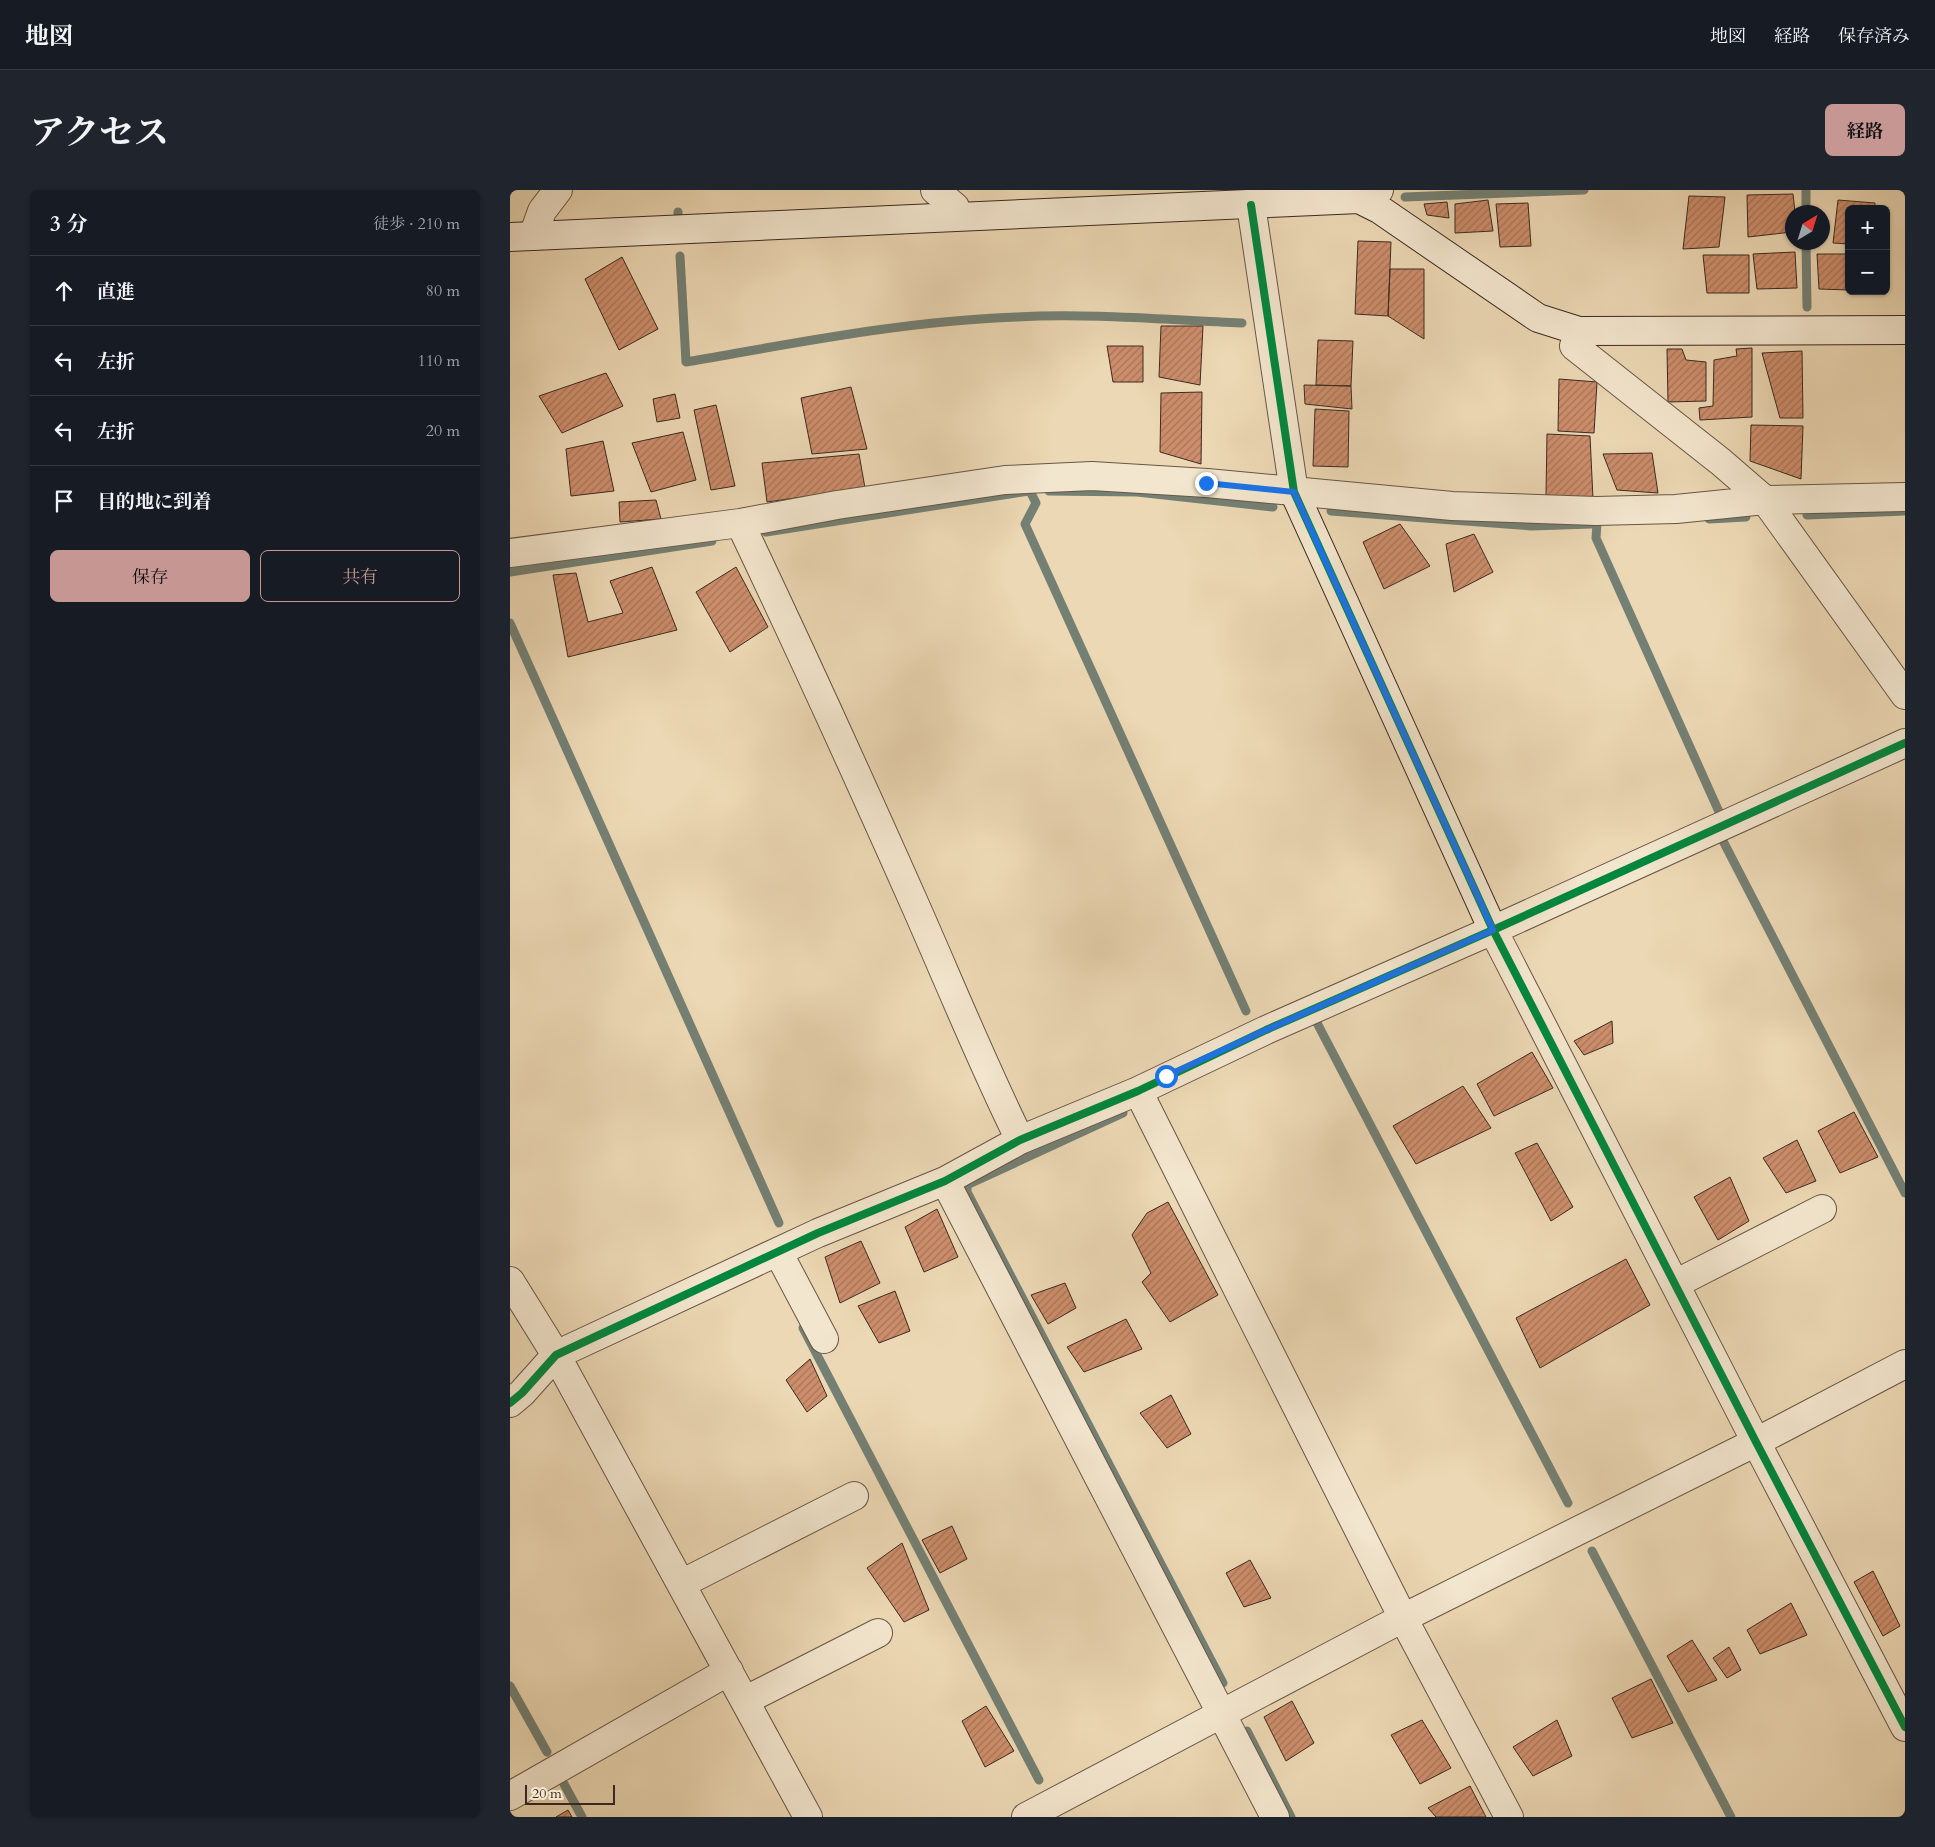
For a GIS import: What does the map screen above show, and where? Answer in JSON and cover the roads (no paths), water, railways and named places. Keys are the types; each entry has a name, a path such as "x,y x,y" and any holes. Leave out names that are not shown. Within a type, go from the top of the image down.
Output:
{"street":[{"path":"522,236 558,190"},
{"path":"935,190 955,207 958,216"},
{"path":"522,236 1251,205 1364,193 1379,209 1538,318 1579,331 1905,330"},
{"path":"1251,205 1294,492 1493,930 1674,1284 1905,1727"},
{"path":"1579,331 1574,346 1721,462 1765,500 1905,695"},
{"path":"510,553 740,523 837,505 1005,480 1092,476 1206,483 1452,506 1596,511 1676,509 1765,500 1905,497"},
{"path":"740,523 876,818 994,1087 1020,1140"},
{"path":"510,1403 522,1393 556,1355 818,1233 945,1181 1020,1140 1138,1091 1266,1030 1493,930 1905,743"},
{"path":"1138,1091 1403,1618 1508,1817"},
{"path":"945,1181 1275,1817"},
{"path":"1674,1284 1822,1209"},
{"path":"778,1252 824,1339"},
{"path":"510,1281 556,1355 746,1700 808,1817"},
{"path":"1026,1817 1403,1618 1756,1442 1905,1364"},
{"path":"681,1584 854,1496"},
{"path":"746,1700 878,1633"},
{"path":"510,1796 729,1671"}],"waterway":[{"path":"1405,197 1584,190"},
{"path":"1806,190 1806,205"},
{"path":"1806,250 1807,307"},
{"path":"680,256 686,362 809,340 974,319 1072,316 1242,323"},
{"path":"766,532 1029,491"},
{"path":"1030,491 1036,503 1025,524 1246,1011"},
{"path":"1049,491 1137,492 1273,507"},
{"path":"1331,511 1532,526 1591,524"},
{"path":"1807,515 1905,511"},
{"path":"1709,519 1746,517"},
{"path":"1597,523 1596,538 1720,814"},
{"path":"510,572 712,541"},
{"path":"510,623 779,1223"},
{"path":"1722,839 1905,1193"},
{"path":"1316,1021 1568,1503"},
{"path":"1123,1113 967,1185 967,1192 1223,1683"},
{"path":"803,1328 1039,1780"},
{"path":"1592,1551 1731,1817"},
{"path":"510,1686 547,1752"},
{"path":"1247,1731 1291,1817"},
{"path":"564,1784 582,1817"}]}
